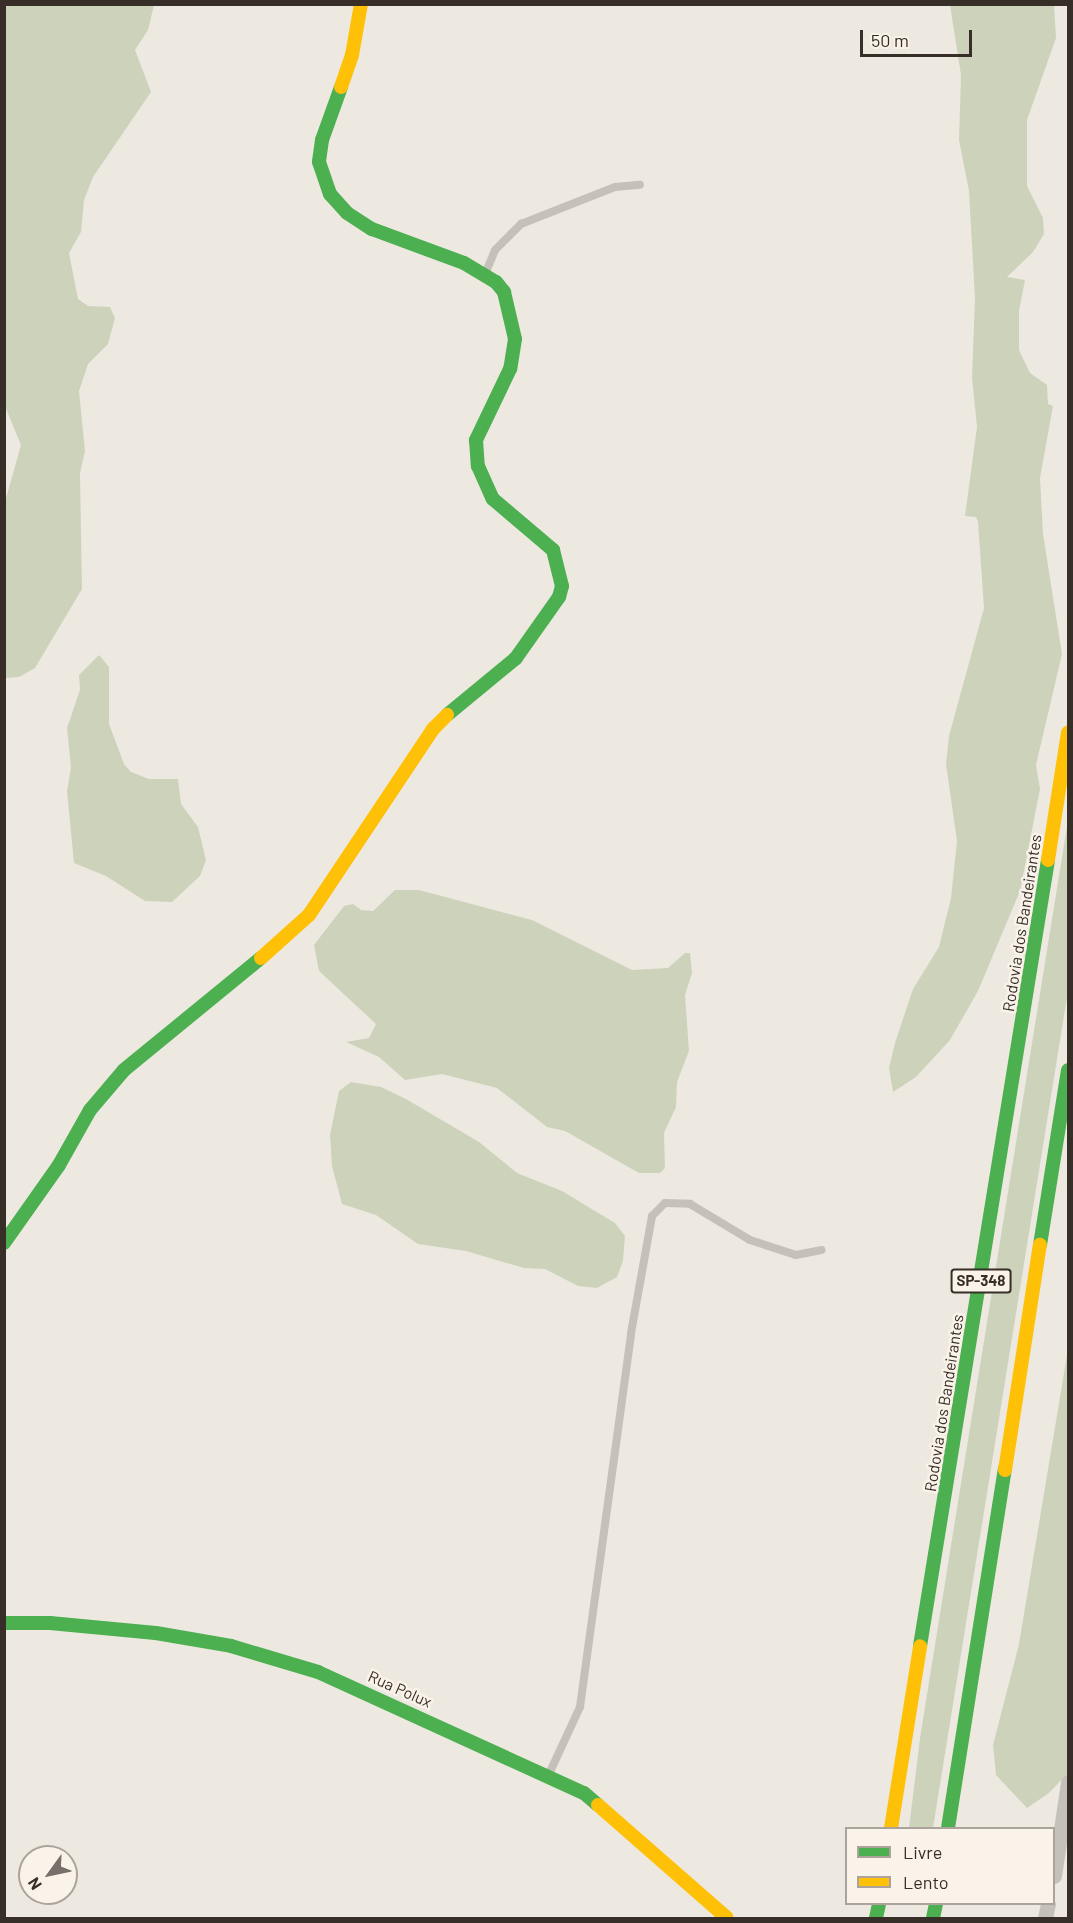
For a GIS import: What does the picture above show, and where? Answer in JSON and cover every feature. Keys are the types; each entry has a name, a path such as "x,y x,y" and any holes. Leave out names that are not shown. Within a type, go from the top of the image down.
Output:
{"main road":[{"path":"4,1243 59,1166 90,1110 124,1070 246,972 309,915 433,729 463,699 516,658 556,604 562,586 553,550 494,499 477,466 476,440 510,369 514,339 504,292 484,275 464,263 372,229 346,213 330,194 320,162 322,140 352,55 361,4"},
{"name":"Rodovia dos Bandeirantes","path":"891,1827 1068,733"},
{"name":"SP-348","path":"948,1827 1068,1071"},
{"name":"Rua Polux","path":"4,1623 50,1623 144,1632 231,1647 318,1672 584,1793 727,1918"}],"street":[{"path":"1055,1863 1068,1782"}],"lane":[{"path":"484,275 495,250 521,224 615,187 640,186"},
{"path":"548,1775 580,1707 631,1333 652,1216 665,1203 690,1203 750,1239 796,1255 822,1250"}],"green space":[{"path":"5,4 154,5 148,30 135,50 151,92 93,177 84,200 81,232 69,253 78,299 88,306 110,307 115,318 108,344 88,364 79,391 85,451 80,473 82,589 35,668 19,677 6,678 5,502 21,445 4,404"},
{"path":"950,5 1054,5 1056,38 1027,120 1027,186 1043,218 1044,234 1033,252 1007,277 1025,280 1019,311 1019,350 1030,373 1047,385 1048,404 1053,406 1040,478 1043,534 1062,654 1036,765 1040,789 1020,891 978,991 950,1040 916,1077 893,1092 889,1068 895,1043 913,989 939,947 951,898 957,841 946,764 949,736 984,608 978,522 976,517 965,516 977,427 972,377 975,299 969,191 959,140 961,75"},
{"path":"99,655 109,667 109,724 124,764 131,772 149,779 178,779 181,804 198,827 206,860 200,876 172,902 145,901 106,876 74,863 67,791 71,767 67,728 80,690 79,675"},
{"path":"1068,820 1068,991 933,1827 909,1827 920,1738"},
{"path":"395,890 419,890 532,920 632,970 668,968 685,953 690,953 692,973 685,995 689,1051 677,1082 676,1107 664,1133 665,1168 660,1173 639,1173 565,1131 547,1127 497,1088 442,1074 405,1080 379,1057 346,1042 369,1038 376,1024 319,971 314,945 344,906 353,904 361,910 373,911"},
{"path":"351,1082 381,1087 406,1099 479,1142 517,1173 562,1191 615,1223 625,1236 623,1261 617,1277 597,1288 578,1286 545,1269 524,1268 466,1251 418,1244 376,1215 342,1204 332,1166 330,1135 339,1091"},
{"path":"1068,1349 1068,1773 1049,1793 1027,1808 996,1775 993,1745 1019,1644"}],"traffic: fast":[{"path":"341,87 322,140 319,162 330,194 347,213 372,229 464,263 496,282 504,292 515,339 510,369 476,440 478,466 493,499 553,550 562,586 559,597 516,658 447,715"},
{"path":"920,1646 1048,860"},
{"path":"4,1243 59,1165 90,1110 124,1070 261,958"},
{"path":"1040,1245 1068,1070"},
{"path":"948,1827 1005,1470"},
{"path":"4,1623 50,1623 156,1633 231,1646 318,1672 584,1793 598,1805"},
{"path":"876,1918 879,1905"},
{"path":"933,1918 936,1905"}],"traffic: slow":[{"path":"341,87 352,55 361,4"},
{"path":"261,958 309,915 433,729 447,715"},
{"path":"1048,860 1068,733"},
{"path":"1005,1470 1040,1245"},
{"path":"891,1827 920,1646"},
{"path":"598,1805 727,1918"}]}
